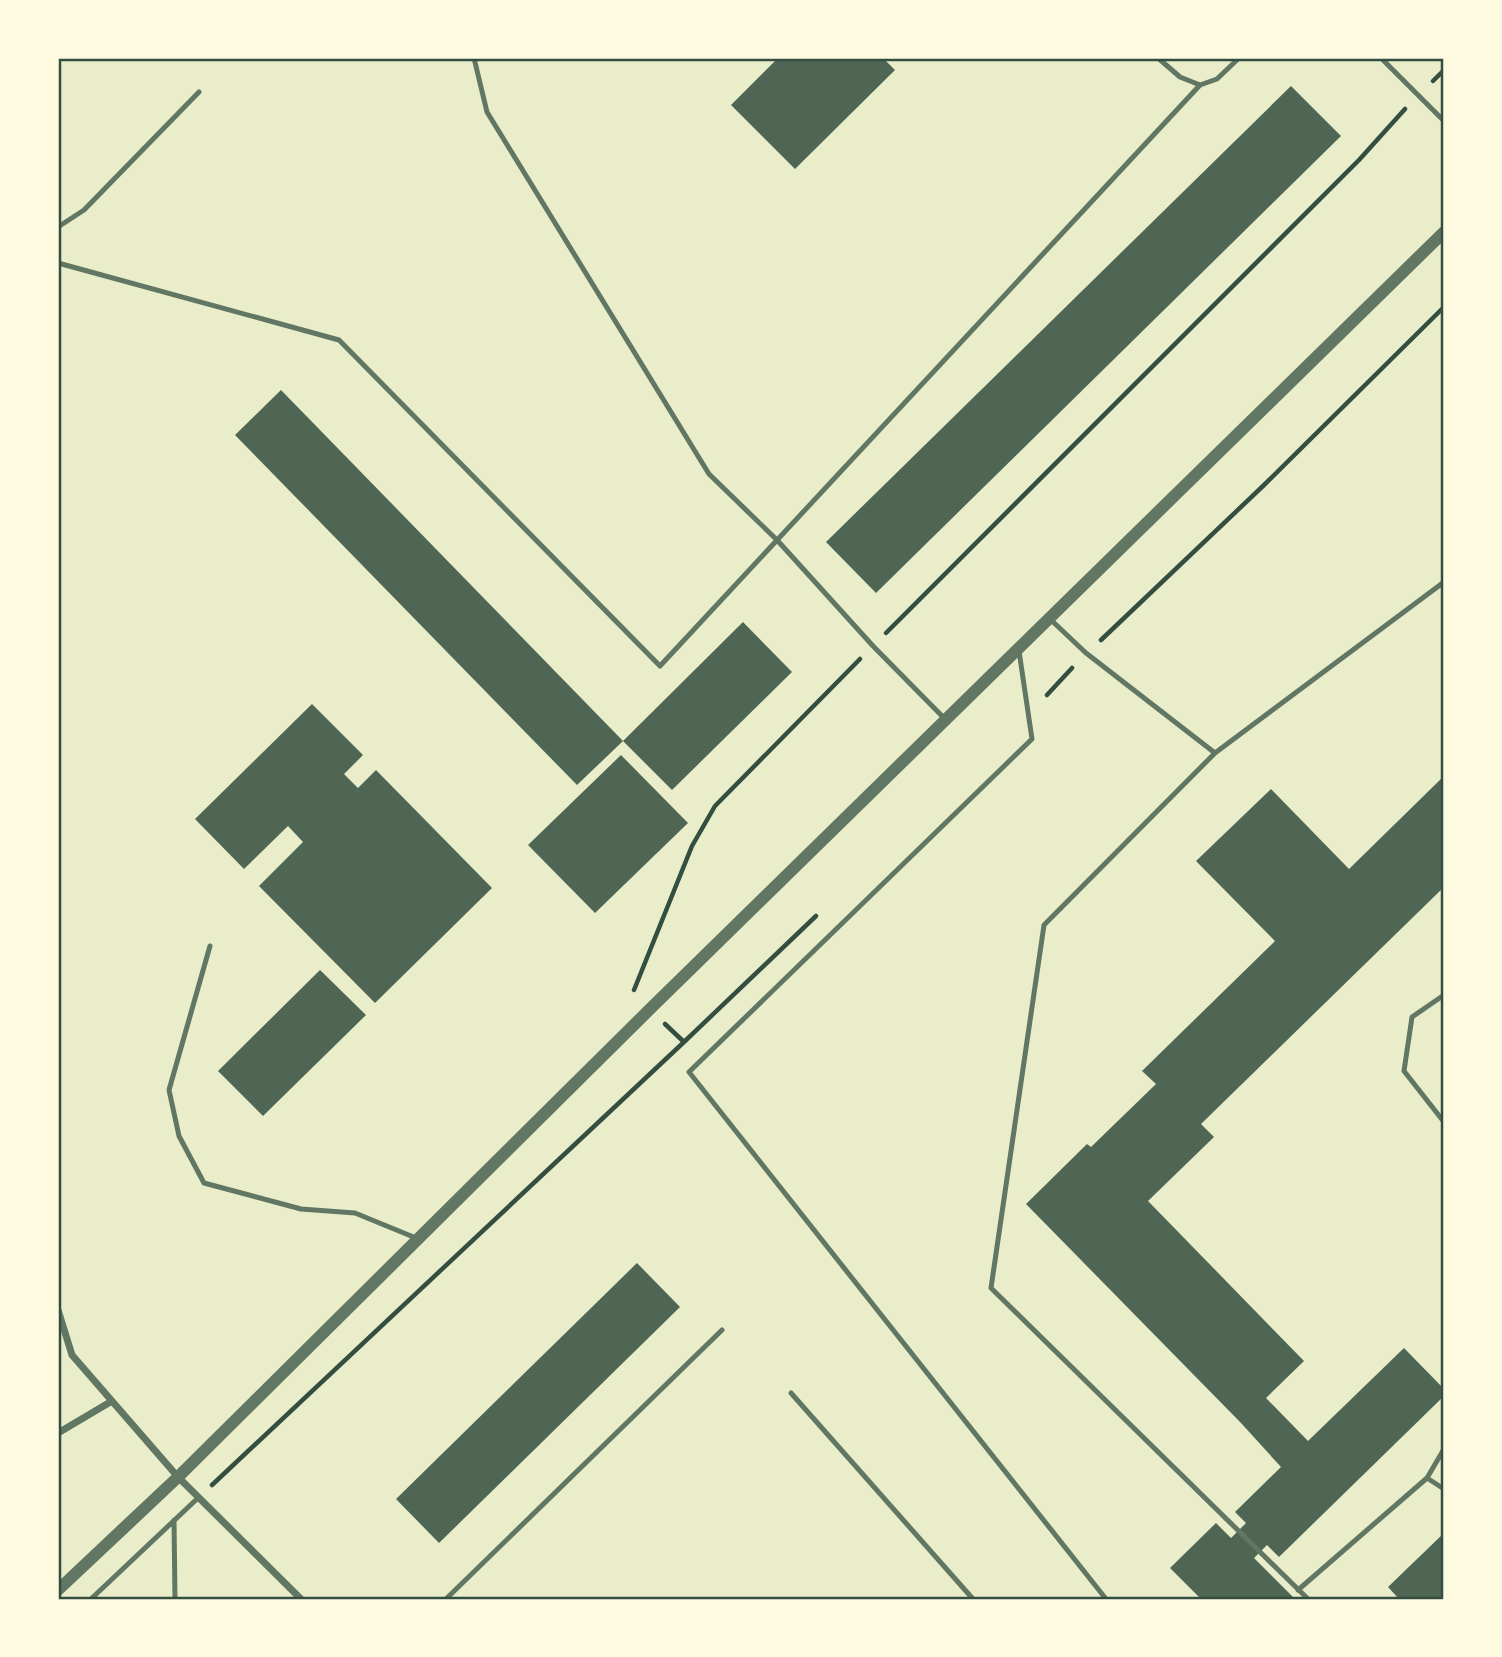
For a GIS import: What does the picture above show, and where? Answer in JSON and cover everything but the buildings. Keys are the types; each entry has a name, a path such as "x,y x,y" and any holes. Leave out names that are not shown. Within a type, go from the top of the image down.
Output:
{"street":[{"path":"58,1590 178,1477 650,1009 1444,232"},
{"path":"58,1310 72,1355 178,1477 301,1599"},
{"path":"58,1433 112,1401"}],"lane":[{"path":"474,58 487,112 709,474 777,540 873,646 947,721"},
{"path":"1158,58 1180,77 1200,85"},
{"path":"58,263 340,340 660,666 1200,85 1217,79 1239,58"},
{"path":"1381,58 1444,121"},
{"path":"58,227 84,210 199,92"},
{"path":"1308,1599 991,1288 1044,925 1216,753 1444,582"},
{"path":"1050,619 1086,653 1216,753"},
{"path":"1019,650 1032,739 689,1072 1106,1599"},
{"path":"210,946 169,1090 179,1136 204,1183 301,1209 355,1213 419,1239"},
{"path":"1444,995 1412,1017 1404,1071 1444,1122"},
{"path":"446,1599 722,1330"},
{"path":"791,1393 973,1599"},
{"path":"1298,1590 1427,1478 1444,1450"},
{"path":"1427,1478 1444,1489"},
{"path":"91,1599 199,1497"},
{"path":"174,1520 175,1599"}],"path":[{"path":"873,646 1359,160 1444,70"},
{"path":"199,1497 684,1042"}]}
